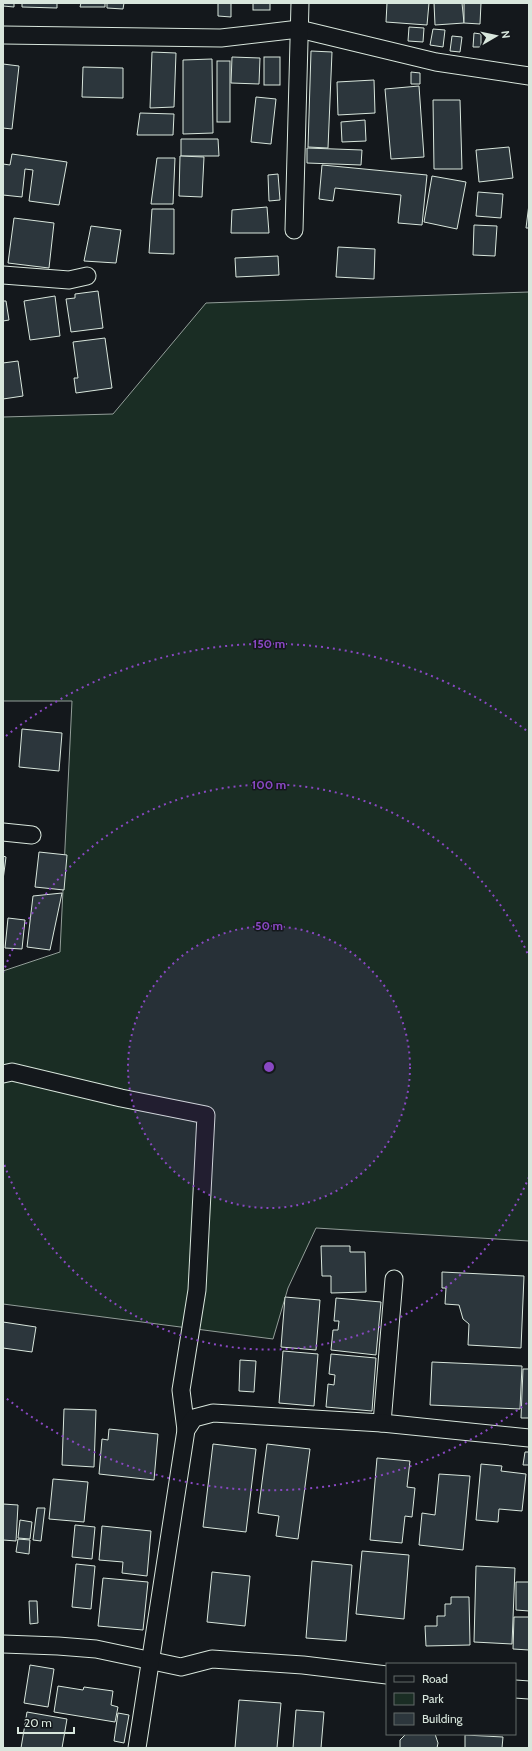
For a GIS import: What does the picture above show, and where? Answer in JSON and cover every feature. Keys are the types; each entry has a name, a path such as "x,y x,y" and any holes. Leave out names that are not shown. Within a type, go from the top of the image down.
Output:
{"street":[{"path":"294,230 300,3"},
{"path":"3,35 221,38 299,29 436,62 529,76"},
{"path":"3,275 69,280 87,276"},
{"path":"3,832 32,835"},
{"path":"3,1074 12,1072 121,1098 206,1115 196,1290 181,1390 186,1430 152,1660 137,1748"},
{"path":"382,1423 394,1280"},
{"path":"186,1430 194,1418 213,1413 382,1423 529,1438"},
{"path":"3,1644 96,1649 181,1667 212,1659 303,1665 386,1675"},
{"path":"516,1689 529,1690"}],"green space":[{"path":"529,292 529,1241 316,1228 288,1288 273,1339 3,1304 3,971 60,952 72,701 3,701 3,417 113,414 206,303"}],"building":[{"path":"3,3 14,3 14,7 3,6"},
{"path":"22,3 57,3 57,8 22,7"},
{"path":"81,3 105,3 105,7 80,7"},
{"path":"107,3 124,3 123,9 107,8"},
{"path":"218,3 231,3 231,17 218,16"},
{"path":"253,3 270,3 270,10 253,10"},
{"path":"387,3 429,3 427,25 386,22"},
{"path":"434,3 462,3 464,23 435,25"},
{"path":"464,3 481,3 480,24 464,23"},
{"path":"409,27 424,28 423,42 408,41"},
{"path":"433,29 445,30 443,47 430,45"},
{"path":"474,33 481,34 481,47 473,47"},
{"path":"452,36 462,37 460,52 450,51"},
{"path":"311,51 332,52 328,148 308,147"},
{"path":"152,52 176,53 174,107 150,108"},
{"path":"232,57 260,58 259,84 231,83"},
{"path":"264,57 280,57 280,85 264,85"},
{"path":"212,59 213,133 183,134 183,60"},
{"path":"217,61 230,61 230,122 217,122"},
{"path":"3,64 19,66 12,129 3,128"},
{"path":"83,67 123,68 123,98 82,97"},
{"path":"411,72 420,73 420,84 411,84"},
{"path":"374,80 375,113 338,115 337,82"},
{"path":"419,86 424,157 391,159 385,89"},
{"path":"256,97 276,99 271,144 251,142"},
{"path":"433,100 460,100 462,169 434,169"},
{"path":"140,113 174,114 173,135 137,135"},
{"path":"365,120 366,141 342,142 341,122"},
{"path":"181,139 218,139 219,156 181,156"},
{"path":"509,147 513,178 479,182 476,150"},
{"path":"307,148 362,150 361,165 307,163"},
{"path":"12,154 67,162 59,205 29,201 33,170 25,169 22,197 3,195 3,164 10,165"},
{"path":"180,156 204,157 202,197 179,196"},
{"path":"157,158 175,158 173,204 151,204"},
{"path":"322,165 427,175 422,225 398,223 401,195 335,188 333,201 319,199"},
{"path":"278,174 280,200 269,201 268,175"},
{"path":"432,176 466,182 457,229 424,222"},
{"path":"478,192 503,194 501,218 476,216"},
{"path":"529,204 529,228 526,228"},
{"path":"267,207 269,233 231,233 232,210"},
{"path":"152,209 174,209 174,254 149,253"},
{"path":"14,218 54,223 49,268 8,263"},
{"path":"474,225 497,226 495,256 473,255"},
{"path":"91,226 121,230 116,263 84,261"},
{"path":"338,247 375,249 374,279 336,277"},
{"path":"278,256 279,275 236,277 235,258"},
{"path":"98,291 103,328 71,332 66,299 75,298 75,294"},
{"path":"55,296 60,336 30,340 24,301"},
{"path":"3,301 6,301 9,320 3,321"},
{"path":"105,338 112,388 76,393 74,378 78,378 73,342"},
{"path":"18,361 23,396 3,399 3,363"},
{"path":"22,729 62,733 59,771 19,767"},
{"path":"39,852 67,855 64,890 35,887"},
{"path":"3,856 6,857 3,880"},
{"path":"62,893 50,950 27,947 33,896"},
{"path":"8,918 25,920 22,949 5,948"},
{"path":"321,1246 350,1246 350,1252 365,1252 366,1292 331,1293 331,1276 322,1276"},
{"path":"442,1272 524,1276 521,1348 468,1345 469,1324 463,1319 459,1305 445,1304 446,1288 442,1288"},
{"path":"285,1297 320,1300 316,1350 281,1347"},
{"path":"336,1298 381,1302 376,1355 331,1350 333,1330 338,1330 339,1321 334,1321"},
{"path":"3,1322 36,1327 32,1352 3,1348"},
{"path":"283,1351 318,1354 314,1406 279,1403"},
{"path":"331,1354 376,1358 372,1411 326,1407 328,1384 334,1385 335,1375 329,1374"},
{"path":"240,1360 256,1361 254,1392 239,1391"},
{"path":"432,1362 522,1366 520,1409 430,1405"},
{"path":"523,1369 529,1369 529,1418 521,1418"},
{"path":"64,1409 96,1410 94,1467 62,1465"},
{"path":"109,1429 158,1434 154,1480 99,1474 102,1439 108,1440"},
{"path":"213,1444 256,1449 246,1532 203,1527"},
{"path":"267,1444 310,1449 298,1539 276,1536 279,1516 258,1513"},
{"path":"525,1452 529,1452 529,1465 523,1465"},
{"path":"377,1458 410,1461 407,1487 415,1488 412,1517 405,1516 402,1543 370,1540"},
{"path":"481,1464 502,1466 501,1471 526,1474 522,1511 499,1509 498,1522 476,1520"},
{"path":"439,1474 470,1476 463,1550 419,1545 422,1513 435,1515"},
{"path":"53,1479 88,1482 84,1522 49,1519"},
{"path":"3,1504 18,1505 16,1541 3,1540"},
{"path":"37,1508 45,1508 41,1541 33,1540"},
{"path":"20,1520 32,1522 30,1539 18,1538"},
{"path":"75,1525 95,1527 92,1559 72,1557"},
{"path":"102,1526 151,1531 147,1576 122,1573 123,1562 99,1560"},
{"path":"18,1539 30,1540 29,1554 16,1552"},
{"path":"362,1551 409,1555 404,1619 356,1614"},
{"path":"312,1561 352,1565 346,1641 306,1638"},
{"path":"76,1564 95,1566 91,1609 72,1607"},
{"path":"476,1566 515,1568 512,1644 474,1642"},
{"path":"212,1572 250,1576 245,1626 207,1622"},
{"path":"103,1578 148,1582 143,1630 98,1626"},
{"path":"516,1582 529,1582 529,1611 516,1610"},
{"path":"451,1597 469,1597 470,1645 426,1646 425,1626 437,1626 437,1616 445,1616 445,1604 451,1604"},
{"path":"29,1601 37,1601 38,1623 30,1624"},
{"path":"514,1617 529,1617 529,1650 513,1649"},
{"path":"30,1665 54,1669 48,1707 24,1703"},
{"path":"58,1686 83,1690 84,1687 113,1691 111,1705 118,1707 115,1722 54,1712"},
{"path":"239,1700 281,1703 277,1748 235,1748"},
{"path":"296,1710 324,1712 321,1748 293,1748"},
{"path":"27,1712 67,1719 62,1748 21,1748"},
{"path":"118,1713 129,1715 124,1743 114,1741"},
{"path":"405,1735 435,1735 438,1743 437,1748 400,1748 400,1740"},
{"path":"465,1735 503,1737 502,1748 465,1748"}]}
